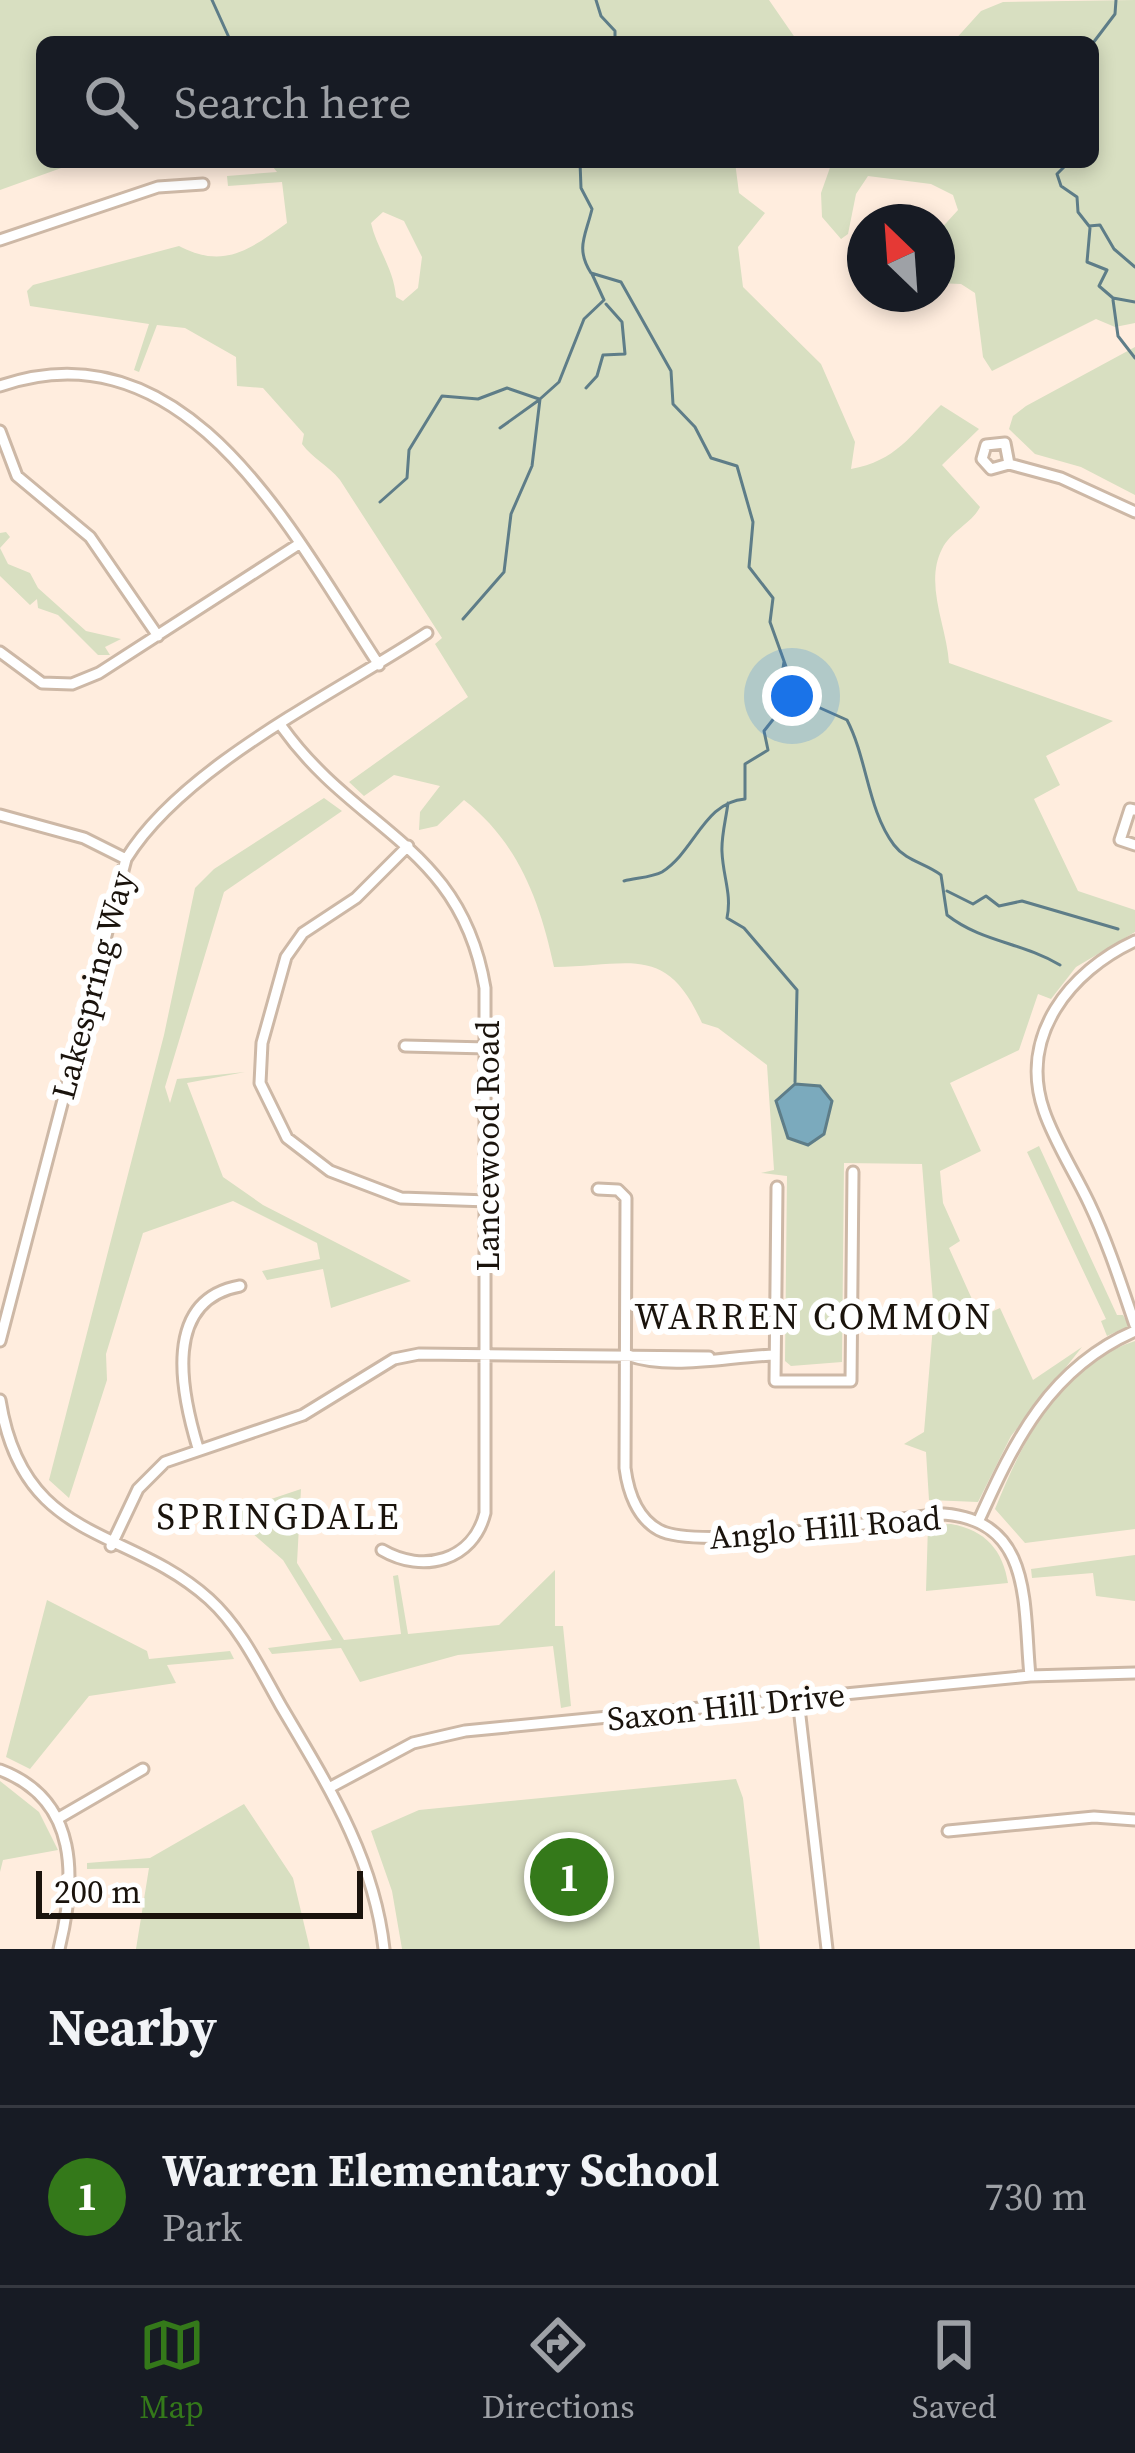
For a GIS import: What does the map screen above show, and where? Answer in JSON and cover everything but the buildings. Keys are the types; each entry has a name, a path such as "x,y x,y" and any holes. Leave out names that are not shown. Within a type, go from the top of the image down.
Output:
{"street":[{"path":"0,240 158,187 203,184"},
{"path":"0,386 71,372 125,380 153,392 201,427 266,497 379,665"},
{"path":"0,431 17,476 90,537 158,636"},
{"path":"1009,464 1084,484 1135,512"},
{"path":"0,652 26,676 56,686 86,680 299,544"},
{"name":"Lakespring Way","path":"0,1341 126,859 175,798 427,633"},
{"name":"Lancewood Road","path":"281,727 315,772 408,845 453,894 475,940 485,988 485,1514 477,1537 459,1554 425,1562 382,1550"},
{"path":"1135,810 1130,808 1120,840 1135,845"},
{"path":"0,815 84,838 126,859"},
{"path":"408,845 370,886 295,944 279,973 262,1043 260,1083 286,1138 330,1171 400,1198 488,1201"},
{"path":"979,1520 1010,1451 1043,1399 1083,1361 1135,1328 1098,1223 1045,1114 1038,1073 1041,1043 1063,994 1095,962 1135,941"},
{"path":"405,1046 487,1048"},
{"path":"777,1187 775,1381 851,1382 854,1172"},
{"name":"Anglo Hill Road","path":"598,1190 618,1190 626,1198 627,1484 638,1508 656,1529 707,1538 944,1514 979,1520 1013,1554 1030,1676"},
{"path":"198,1448 181,1383 191,1322 213,1293 241,1286"},
{"path":"111,1546 126,1510 152,1474 198,1448 303,1415 394,1359 487,1353 775,1355"},
{"path":"0,1400 28,1474 63,1514 111,1546 189,1583 230,1622 329,1788 368,1870 384,1949"},
{"name":"Saxon Hill Drive","path":"329,1788 387,1754 437,1736 1030,1676 1135,1673"},
{"path":"798,1699 827,1949"},
{"path":"58,1819 143,1769"},
{"path":"0,1770 24,1782 58,1819 73,1869 59,1949"},
{"path":"948,1831 1094,1817 1135,1820"}],"green space":[{"path":"0,0 769,0 794,36 36,36 36,168 61,168 0,190"},
{"path":"1135,0 1135,323 1115,327 1096,319 992,371 983,357 975,293 955,284 958,210 953,195 931,184 868,176 854,204 847,204 847,235 841,239 822,217 821,193 830,168 1099,168 1099,36 958,36 981,11 1003,2"},
{"path":"274,168 736,168 739,193 765,213 738,247 743,287 821,364 855,442 851,469 891,453 941,405 979,429 942,465 980,507 946,543 937,562 936,591 949,663 1113,721 1046,756 1060,785 1034,799 1078,891 1135,910 1135,932 1076,967 1051,999 1038,994 1019,1050 950,1083 981,1151 940,1171 943,1203 960,1241 949,1248 980,1317 1000,1308 1033,1380 1082,1347 1011,1436 978,1502 929,1500 926,1452 904,1444 924,1432 934,1314 922,1164 844,1163 842,1362 791,1366 785,1361 787,1176 761,1173 774,1170 767,1065 718,1028 702,1023 675,980 660,970 625,963 554,967 524,874 499,835 464,800 437,826 419,830 420,812 440,786 394,775 364,796 349,782 468,697 435,644 442,638 340,480 306,449 304,434 263,388 237,386 236,357 185,328 157,325 139,372 134,370 149,324 30,306 27,291 33,285 179,246 209,256 235,254 287,223 282,182 228,186 227,176 277,172","holes":["383,212 404,221 422,257 418,288 403,301 396,297 371,223"]},
{"path":"1135,347 1135,495 1081,467 1035,454 1009,429 1013,416 1026,406"},
{"path":"6,532 10,537 0,548 0,533"},
{"path":"0,548 8,564 30,573 38,588 86,631 121,639 105,647 110,655 98,655 58,615 38,608 37,599 30,605 0,576"},
{"path":"324,798 342,811 224,892 165,1087 170,1103 177,1079 245,1072 187,1083 223,1177 263,1205 411,1281 331,1308 323,1269 267,1280 262,1271 320,1259 317,1243 233,1201 143,1233 106,1354 107,1380 69,1498 49,1480 164,1035 195,888 214,869"},
{"path":"1039,1146 1117,1315 1123,1315 1129,1326 1107,1336 1101,1321 1106,1319 1027,1152"},
{"path":"1135,1341 1135,1529 1025,1543 995,1509 1031,1433 1085,1368"},
{"path":"301,1489 297,1563 344,1640 401,1634 393,1576 398,1575 408,1634 499,1625 555,1570 555,1626 563,1626 571,1706 561,1708 553,1646 458,1655 360,1682 341,1648 272,1654 268,1648 332,1640 283,1560 229,1513"},
{"path":"951,1524 974,1531 991,1544 1008,1583 926,1591 928,1525"},
{"path":"1135,1555 1135,1601 1096,1596 1093,1573 1032,1578 1031,1569"},
{"path":"47,1600 147,1651 149,1659 230,1651 234,1659 167,1665 176,1683 89,1696 30,1769 6,1757"},
{"path":"736,1779 743,1798 760,1949 402,1949 392,1891 371,1831 419,1810"},
{"path":"0,1781 39,1812 58,1850 3,1860 0,1872"},
{"path":"244,1804 293,1878 310,1949 136,1949 149,1868 87,1869 87,1863 150,1858"}],"water":[{"path":"795,1084 820,1086 832,1101 824,1134 808,1145 788,1138 776,1101"}],"waterway":[{"path":"212,0 228,36"},
{"path":"596,0 615,36"},
{"path":"1098,36 1115,14 1116,0"},
{"path":"580,168 581,188 592,209 583,241 586,264 591,273 621,282 671,371 673,404 695,427 711,458 737,466 753,522 749,567 773,598 770,622 800,699 847,720 885,831 904,855 941,875 947,915 974,931 1060,965"},
{"path":"1063,168 1057,174 1061,186 1077,197 1078,212 1089,226 1100,225 1114,249 1135,267"},
{"path":"1090,228 1087,262 1107,270 1099,286 1113,298 1135,302"},
{"path":"463,619 504,572 511,514 532,466 540,399 559,382 584,319 604,300 592,274"},
{"path":"1113,300 1118,336 1135,358"},
{"path":"586,388 597,376 603,355 625,354 622,322 606,304"},
{"path":"380,502 407,478 409,450 442,396 478,399 507,388 539,399"},
{"path":"500,428 539,400"},
{"path":"624,881 662,872 719,809 745,799 745,764 768,750 764,731 775,717 784,662"},
{"path":"728,803 722,846 727,918 744,928 797,990 795,1082"},
{"path":"947,891 973,904 986,896 999,906 1022,901 1118,929"}],"place":[{"name":"Warren Elementary School","path":"569,1877"}],"district":[{"name":"WARREN COMMON","path":"814,1316"},
{"name":"SPRINGDALE","path":"279,1516"}]}
